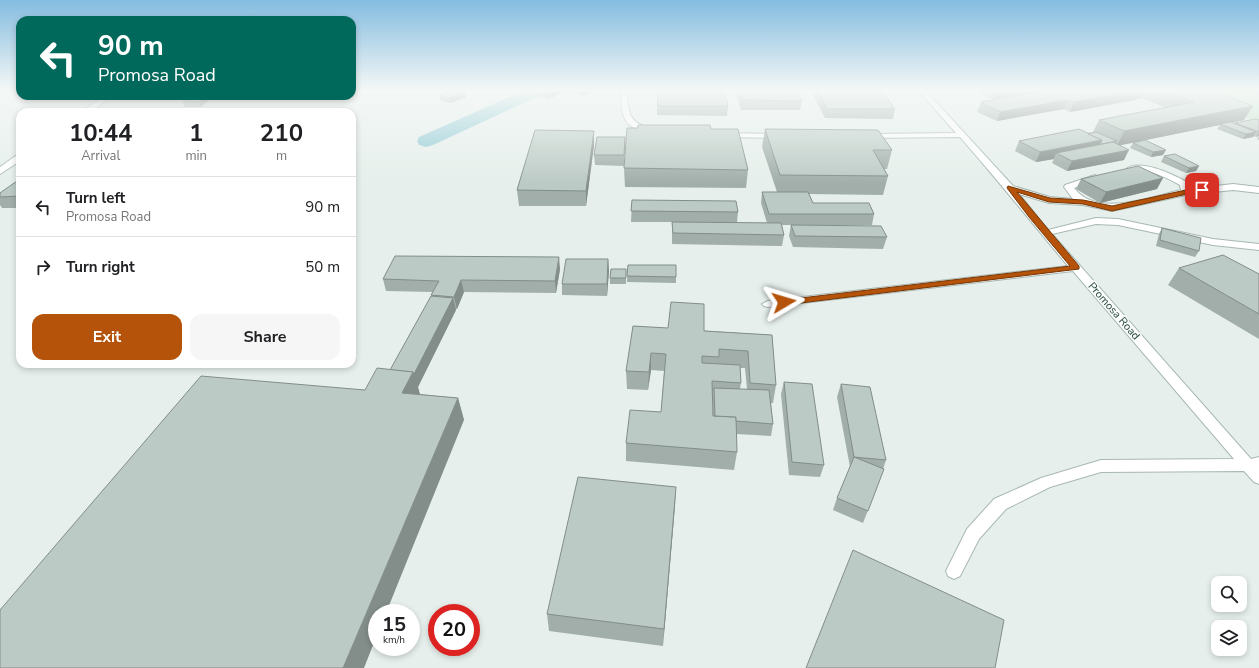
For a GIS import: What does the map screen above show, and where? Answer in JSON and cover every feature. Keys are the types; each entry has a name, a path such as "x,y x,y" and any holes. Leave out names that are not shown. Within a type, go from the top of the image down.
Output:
{"street":[{"path":"628,121 643,130 661,133"},
{"name":"Promosa Road","path":"949,121 1010,188 1076,268 1253,464 1259,478"},
{"path":"717,135 792,136"},
{"path":"855,136 961,135"},
{"path":"0,171 16,160"},
{"path":"1120,172 1134,168 1168,175 1184,184 1186,192"},
{"path":"1083,202 1075,196 1068,187 1106,176"},
{"path":"1010,188 1049,200 1083,202 1112,208 1186,192 1233,188 1259,190"},
{"path":"1046,233 1096,221 1118,222 1213,242 1259,247"},
{"path":"768,304 1076,268"},
{"path":"954,572 973,534 1000,504 1046,482 1101,466 1253,464"}],"building":[{"path":"1102,121 1175,121 1124,131"},
{"path":"1259,121 1259,132 1235,123"},
{"path":"1231,122 1256,132 1246,134 1220,124"},
{"path":"638,125 710,125 711,129 738,129 748,170 624,168 627,128 638,128"},
{"path":"765,129 878,130 892,150 873,150 888,176 780,175"},
{"path":"1079,129 1102,140 1040,152 1019,141"},
{"path":"535,130 594,131 586,191 517,190"},
{"path":"1096,132 1117,141 1100,144 1102,140 1088,134"},
{"path":"597,137 625,137 624,155 594,155"},
{"path":"1145,140 1166,150 1153,152 1133,143"},
{"path":"1113,142 1129,150 1072,161 1056,153"},
{"path":"1175,154 1199,166 1189,168 1164,156"},
{"path":"1138,166 1163,178 1106,192 1081,179"},
{"path":"16,182 16,196 0,197 0,193"},
{"path":"762,192 808,192 813,203 869,203 874,214 769,214"},
{"path":"632,200 736,201 738,212 631,211"},
{"path":"672,222 781,223 784,235 673,233"},
{"path":"791,225 881,226 887,237 795,236"},
{"path":"1162,228 1201,238 1199,251 1160,240"},
{"path":"1223,255 1259,274 1259,314 1179,268"},
{"path":"395,256 559,257 555,281 461,280 454,297 431,295 439,281 383,279"},
{"path":"566,259 608,259 607,284 562,284"},
{"path":"628,265 676,265 676,277 627,276"},
{"path":"611,269 626,269 626,278 610,278"},
{"path":"431,296 453,298 414,374 413,372 390,370"},
{"path":"671,302 704,304 704,331 772,335 776,385 750,383 748,351 719,349 719,357 702,356 702,363 740,365 741,383 712,381 713,416 736,417 737,452 626,443 630,410 661,412 666,354 651,353 649,372 626,371 633,326 668,328"},
{"path":"377,368 413,372 402,393 458,398 370,604 368,604 368,609 343,668 0,668 0,610 201,376 365,390"},
{"path":"784,382 812,384 824,465 792,462"},
{"path":"841,384 870,387 886,460 854,457"},
{"path":"714,388 769,390 773,424 736,421 736,417 715,416"},
{"path":"854,457 884,469 868,511 837,498"},
{"path":"578,477 676,487 664,629 547,614"},
{"path":"853,550 1004,620 995,668 806,668"}],"waterway":[{"path":"426,141 470,121"}],"route":[{"path":"784,302 1076,268 1031,216 1010,188 1049,200 1083,202 1112,208 1202,190"}]}
